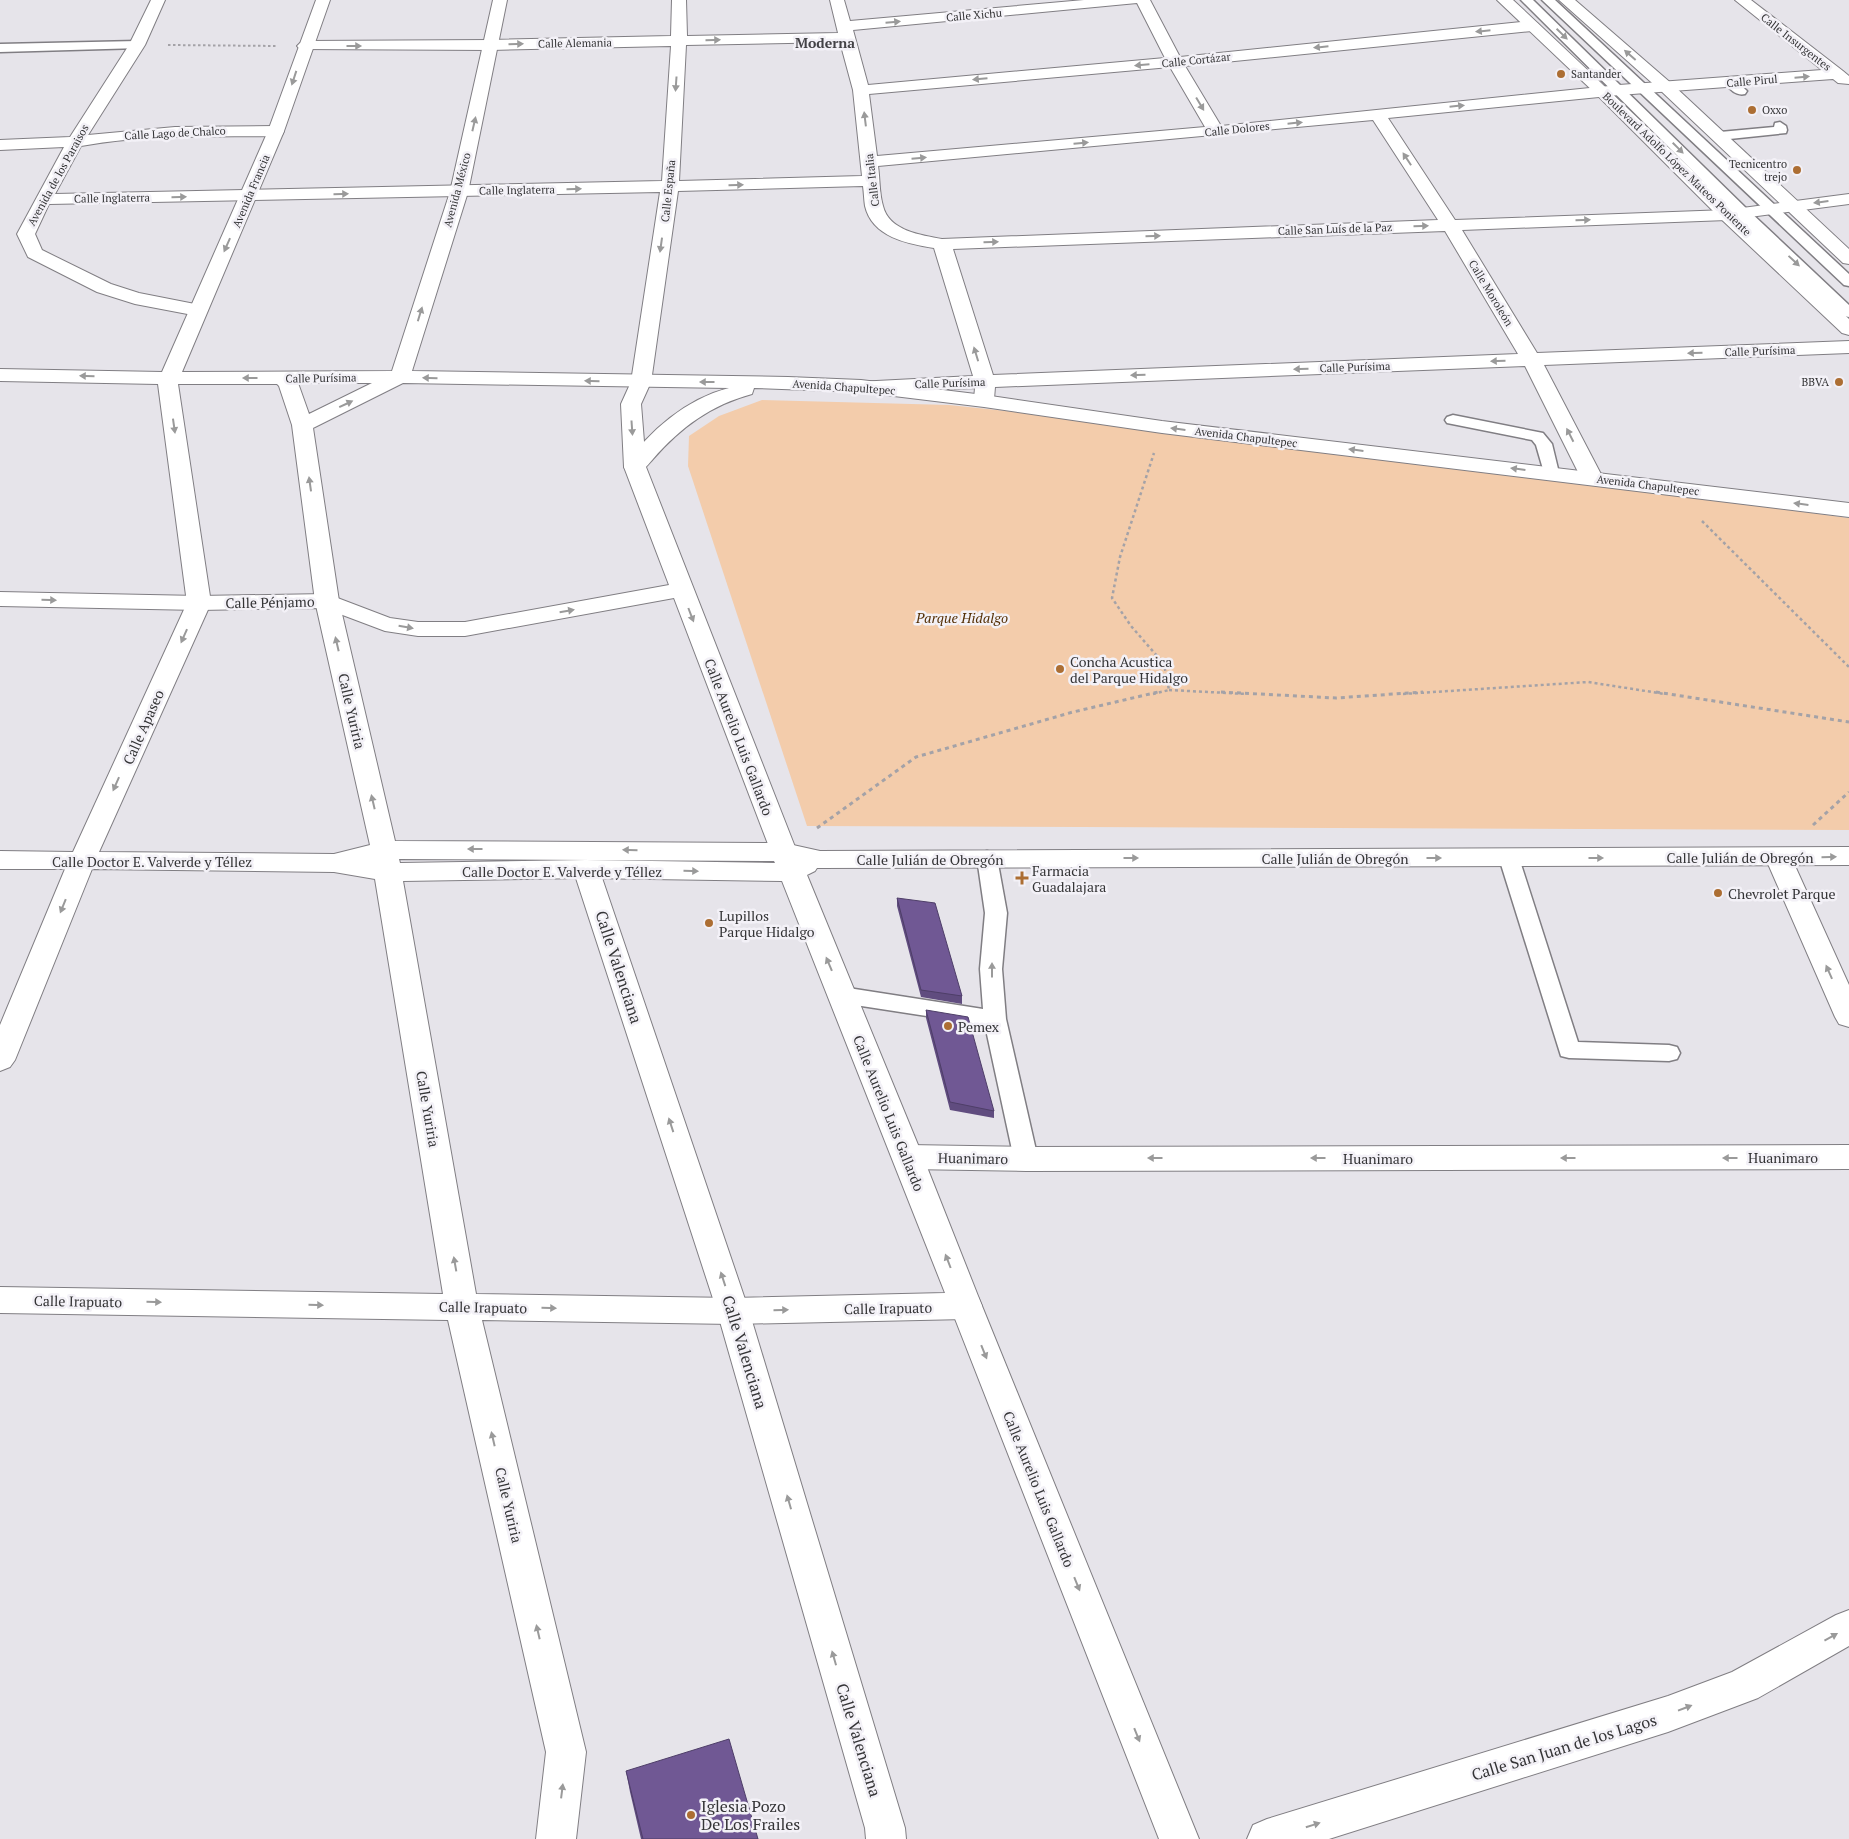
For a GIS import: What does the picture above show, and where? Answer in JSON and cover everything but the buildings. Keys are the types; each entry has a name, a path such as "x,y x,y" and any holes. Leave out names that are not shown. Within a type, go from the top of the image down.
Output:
{"street":[{"name":"Avenida de los Paraisos","path":"158,0 137,45 75,142 42,199 26,234 34,253 104,288 135,298 198,310"},
{"name":"Avenida Francia","path":"169,378 276,131 323,0"},
{"name":"Avenida México","path":"400,377 459,192 500,0"},
{"name":"Calle España","path":"641,382 670,186 679,41 679,0"},
{"name":"Calle Italia","path":"837,0 861,90 874,207 879,219 889,229 908,238 942,244"},
{"name":"Calle Xichu","path":"845,32 1133,0"},
{"path":"1143,0 1175,62 1216,131"},
{"name":"Boulevard Adolfo López Mateos Poniente","path":"1504,0 1532,26 1611,90 1849,329"},
{"path":"1566,0 1720,136 1849,259"},
{"name":"Calle Insurgentes","path":"1742,0 1843,79"},
{"name":"Calle Cortázar","path":"861,90 1175,62 1532,26"},
{"name":"Calle Alemania","path":"305,46 679,41 845,32"},
{"name":"Calle Pirul","path":"1644,88 1736,87 1843,79"},
{"name":"Calle Dolores","path":"870,162 1216,131 1644,88"},
{"name":"Calle Moroleón","path":"1377,114 1450,225 1531,359 1592,478"},
{"name":"Calle Lago de Chalco","path":"0,145 75,142 102,137 175,132 276,131"},
{"name":"Calle Inglaterra","path":"42,199 459,192 872,181"},
{"name":"Calle San Luís de la Paz","path":"942,244 1735,214 1849,199"},
{"path":"942,244 984,391"},
{"name":"Calle Purísima","path":"984,391 1531,359 1849,347"},
{"name":"Calle Purísima","path":"0,374 169,378 400,377 641,382"},
{"path":"302,425 400,377"},
{"path":"169,378 168,385 199,603"},
{"name":"Calle Yuriria","path":"284,378 289,385 302,425 327,601 385,861 462,1307 566,1752 556,1839"},
{"name":"Avenida Chapultepec","path":"641,382 788,383 984,391 1162,427 1849,510"},
{"name":"Calle Aurelio Luis Gallardo","path":"641,382 631,404 635,467 787,862 908,1157 1179,1839"},
{"path":"635,467 679,420 692,411 737,392 788,383"},
{"name":"Calle Pénjamo","path":"0,600 199,603 327,601 385,624 418,629 465,630 682,590"},
{"name":"Calle Apaseo","path":"0,1060 82,861 199,603"},
{"name":"Calle Doctor E. Valverde y Téllez","path":"0,860 334,863 385,861 524,849 787,862"},
{"name":"Calle Julián de Obregón","path":"787,862 987,858 1849,856"},
{"path":"1778,857 1849,1017"},
{"name":"Calle Doctor E. Valverde y Téllez","path":"385,861 586,869 787,862"},
{"name":"Calle Valenciana","path":"586,869 733,1311 885,1828 886,1839"},
{"name":"Huanimaro","path":"908,1157 1849,1157"},
{"name":"Calle Irapuato","path":"0,1300 733,1311 966,1306"},
{"name":"Calle San Juan de los Lagos","path":"1271,1838 1668,1714 1744,1685 1849,1627"}],"lane":[{"path":"1527,0 1611,90"},
{"path":"1548,0 1849,282"},
{"path":"0,48 137,45"},
{"path":"1720,136 1776,131 1781,130 1780,126"},
{"path":"1735,214 1849,313"},
{"path":"1453,420 1537,436 1544,444 1551,473"},
{"path":"987,858 996,913 992,969 995,1019 1026,1158"},
{"path":"1509,858 1569,1050 1670,1053"},
{"path":"842,995 995,1019"}],"path":[{"path":"137,45 305,46"},
{"path":"1162,427 1120,557 1112,598 1131,626 1164,664 1169,690"},
{"path":"1668,487 1849,667"},
{"path":"787,862 916,757 1073,712 1169,690 1336,698 1588,682 1849,722"}],"green space":[{"name":"Parque Hidalgo","path":"762,400 949,405 1162,427 1849,518 1849,830 807,826 688,466 689,436 719,416"}],"place":[{"name":"Santander","path":"1561,74"},
{"name":"Oxxo","path":"1752,110"},
{"name":"Tecnicentro trejo","path":"1797,170"},
{"name":"BBVA","path":"1839,382"},
{"name":"Concha Acustica del Parque Hidalgo","path":"1060,669"},
{"name":"Farmacia Guadalajara","path":"1022,878"},
{"name":"Chevrolet Parque","path":"1718,893"},
{"name":"Lupillos Parque Hidalgo","path":"709,923"},
{"name":"Pemex","path":"948,1026"},
{"name":"Iglesia Pozo De Los Frailes","path":"691,1815"}],"district":[{"name":"Moderna","path":"825,42"}]}
